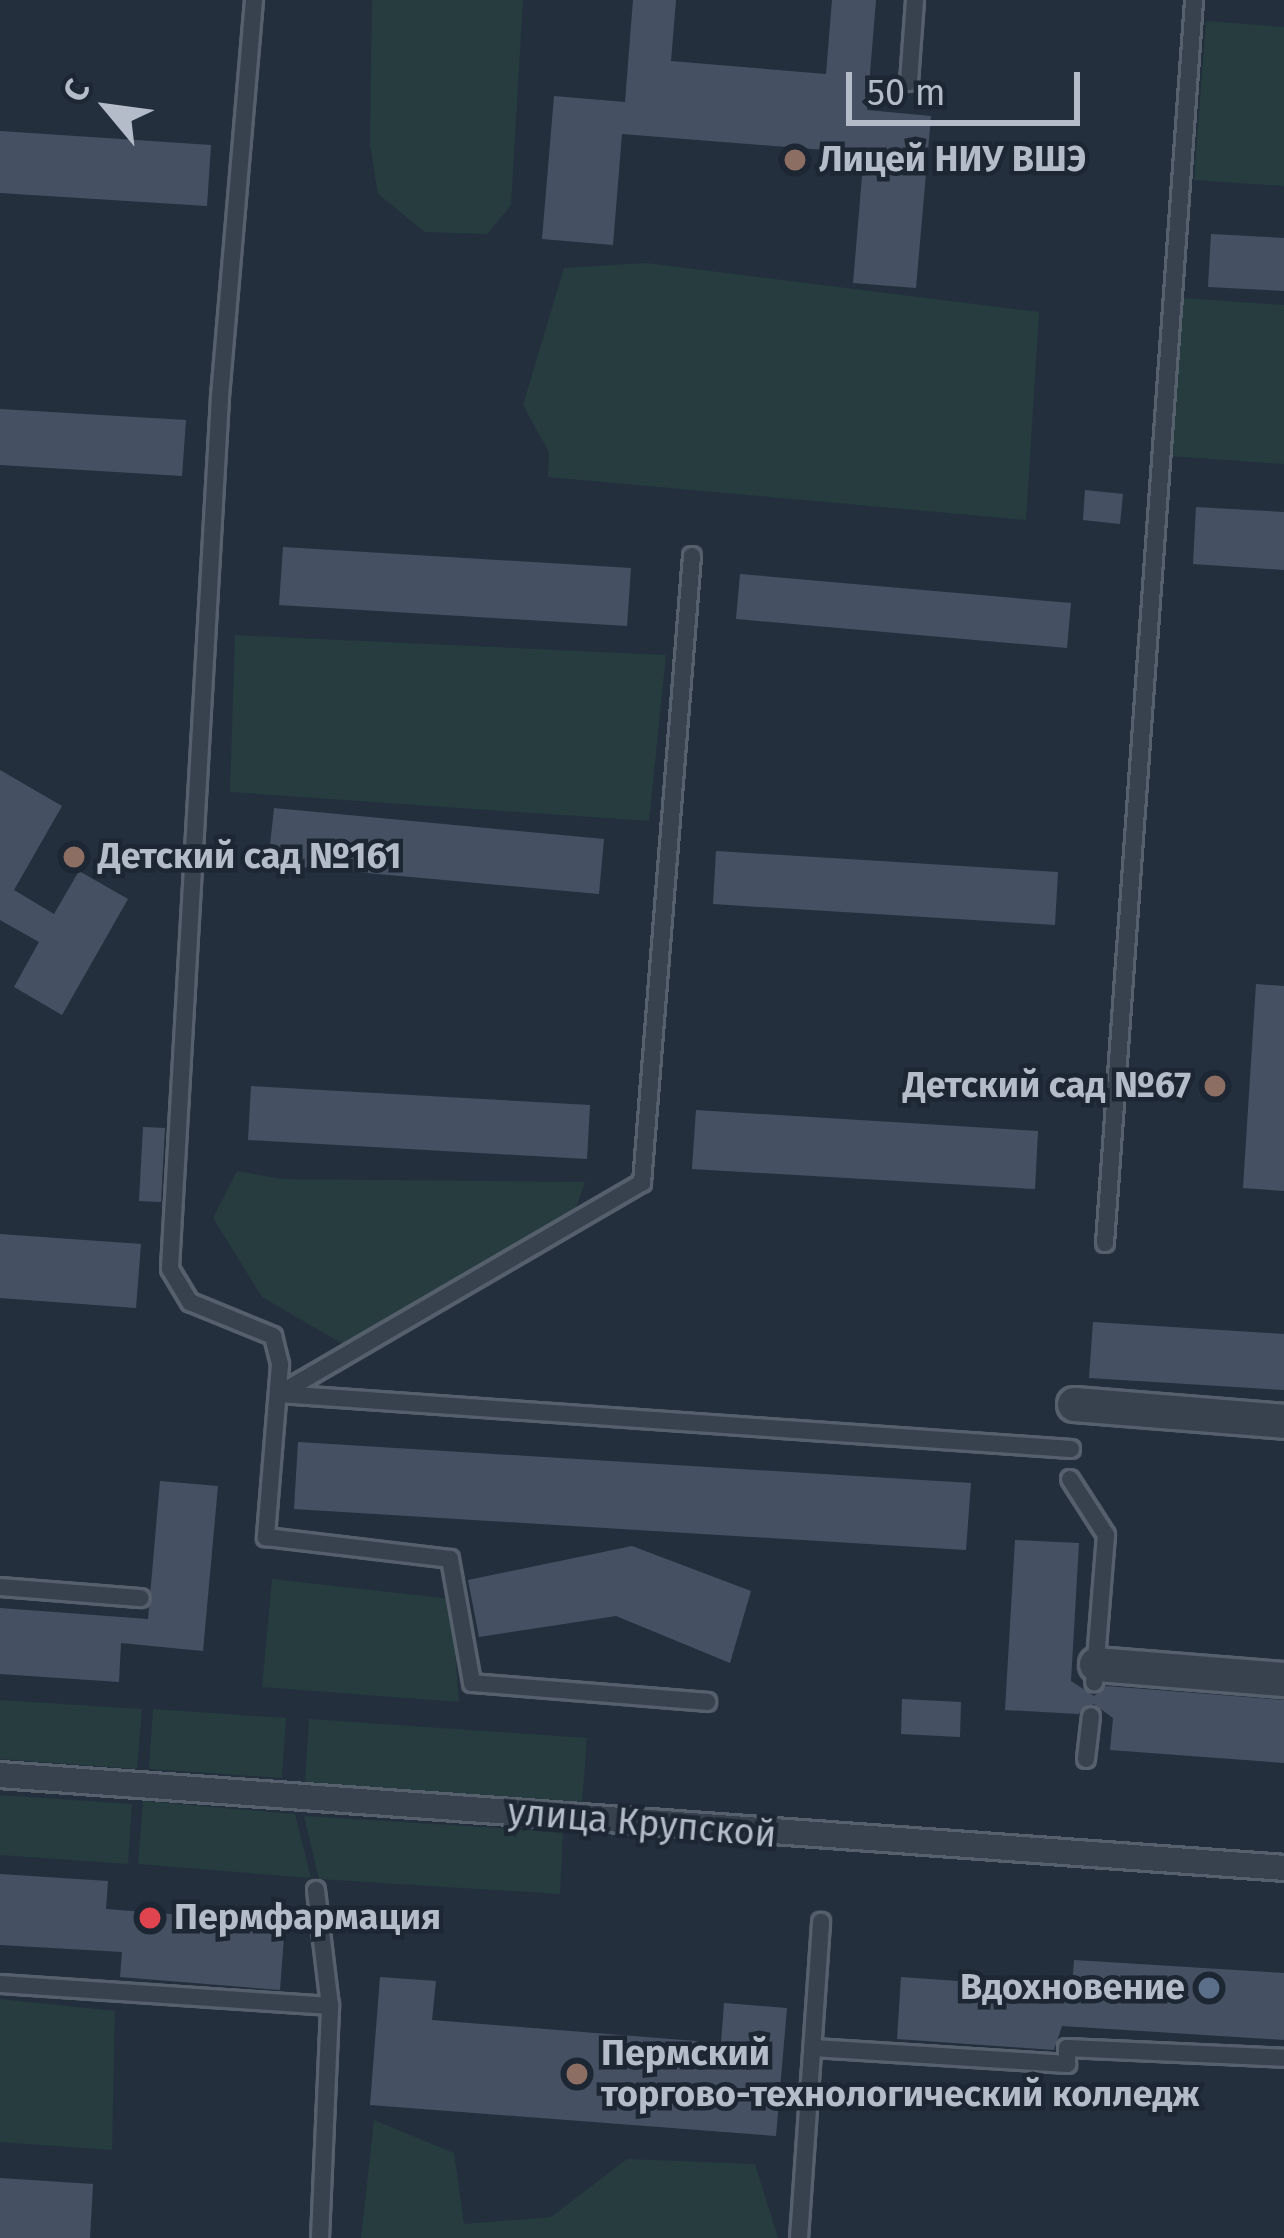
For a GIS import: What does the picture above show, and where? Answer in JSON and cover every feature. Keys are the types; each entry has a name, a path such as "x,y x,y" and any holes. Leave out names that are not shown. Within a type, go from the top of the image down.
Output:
{"street":[{"path":"1074,1404 1284,1420"},
{"path":"1095,1674 1284,1679"},
{"name":"улица Крупской","path":"0,1775 1284,1868"}],"lane":[{"path":"254,0 220,398 170,1269 190,1302 273,1336 279,1394 266,1537 450,1559 472,1683 707,1702"},
{"path":"909,82 915,0"},
{"path":"1106,1243 1194,0"},
{"path":"279,1394 643,1183 692,556"},
{"path":"279,1394 1071,1449"},
{"path":"1070,1480 1106,1534 1095,1674"},
{"path":"0,1587 141,1598"},
{"path":"1086,1759 1091,1716"},
{"path":"316,1890 330,2006 320,2238"},
{"path":"800,2238 821,1922"},
{"path":"0,1984 330,2006"},
{"path":"814,2048 1067,2064 1067,2048 1284,2058"}],"green space":[{"path":"372,0 523,0 511,205 487,234 425,232 378,194 370,145"},
{"path":"1206,21 1284,27 1284,186 1194,180"},
{"path":"646,263 1039,312 1026,520 548,477 549,452 523,405 564,268"},
{"path":"1182,298 1284,305 1284,464 1170,456"},
{"path":"235,635 666,655 649,821 230,792"},
{"path":"237,1171 281,1179 585,1182 573,1216 348,1347 262,1297 213,1218"},
{"path":"272,1579 451,1599 459,1702 262,1687"},
{"path":"0,1700 142,1709 137,1769 0,1759"},
{"path":"153,1709 286,1718 282,1778 149,1769"},
{"path":"309,1719 587,1738 582,1802 305,1782"},
{"path":"0,1795 132,1804 128,1864 0,1855"},
{"path":"143,1801 295,1814 311,1878 138,1864"},
{"path":"304,1816 563,1832 560,1894 319,1879"},
{"path":"0,1999 115,2011 112,2150 0,2142"},
{"path":"374,2120 454,2153 464,2224 551,2217 627,2159 755,2164 778,2238 361,2238"}],"building":[{"path":"633,0 676,0 671,61 826,74 832,0 876,0 867,110 931,116 916,288 853,283 864,153 622,134 613,245 542,239 554,96 625,102"},
{"path":"0,131 211,145 207,206 0,193"},
{"path":"1211,234 1284,238 1284,291 1208,287"},
{"path":"0,409 186,420 182,476 0,465"},
{"path":"1085,490 1123,494 1120,524 1083,520"},
{"path":"1196,507 1284,512 1284,570 1193,564"},
{"path":"283,547 631,568 627,626 279,605"},
{"path":"740,574 1071,603 1067,648 736,619"},
{"path":"0,770 62,806 14,890 54,914 79,871 128,899 62,1015 14,987 39,942 0,920"},
{"path":"274,808 604,839 599,894 268,864"},
{"path":"716,851 1058,872 1055,925 713,904"},
{"path":"1256,984 1284,986 1284,1191 1243,1188"},
{"path":"251,1086 590,1105 587,1159 248,1140"},
{"path":"696,1110 1038,1131 1035,1189 692,1169"},
{"path":"143,1127 165,1128 161,1202 139,1201"},
{"path":"0,1234 141,1244 136,1308 0,1298"},
{"path":"1093,1322 1284,1334 1284,1390 1089,1378"},
{"path":"298,1442 971,1483 966,1550 294,1509"},
{"path":"160,1481 218,1486 203,1651 121,1643 119,1682 0,1674 0,1608 148,1619"},
{"path":"1015,1540 1079,1543 1071,1681 1094,1696 1106,1686 1284,1700 1284,1763 1110,1750 1113,1718 1094,1704 1078,1714 1005,1710"},
{"path":"632,1546 751,1591 730,1663 616,1616 479,1637 468,1580"},
{"path":"902,1699 961,1702 960,1737 901,1734"},
{"path":"0,1874 108,1881 106,1909 285,1923 280,1990 120,1977 122,1952 0,1945"},
{"path":"1074,1960 1284,1973 1284,2040 1062,2026 1054,2050 897,2039 901,1977 1072,1989"},
{"name":"Пермский торгово-технологический колледж","path":"380,1977 436,1981 432,2020 721,2043 724,2003 787,2008 776,2136 370,2105"},
{"path":"0,2178 93,2184 90,2238 0,2238"}],"place":[{"name":"Лицей НИУ ВШЭ","path":"795,160"},
{"name":"Детский сад №161","path":"74,857"},
{"name":"Детский сад №67","path":"1215,1086"},
{"name":"Пермфармация","path":"150,1918"},
{"name":"Вдохновение","path":"1209,1988"},
{"name":"Пермский торгово-технологический колледж","path":"577,2074"}]}
